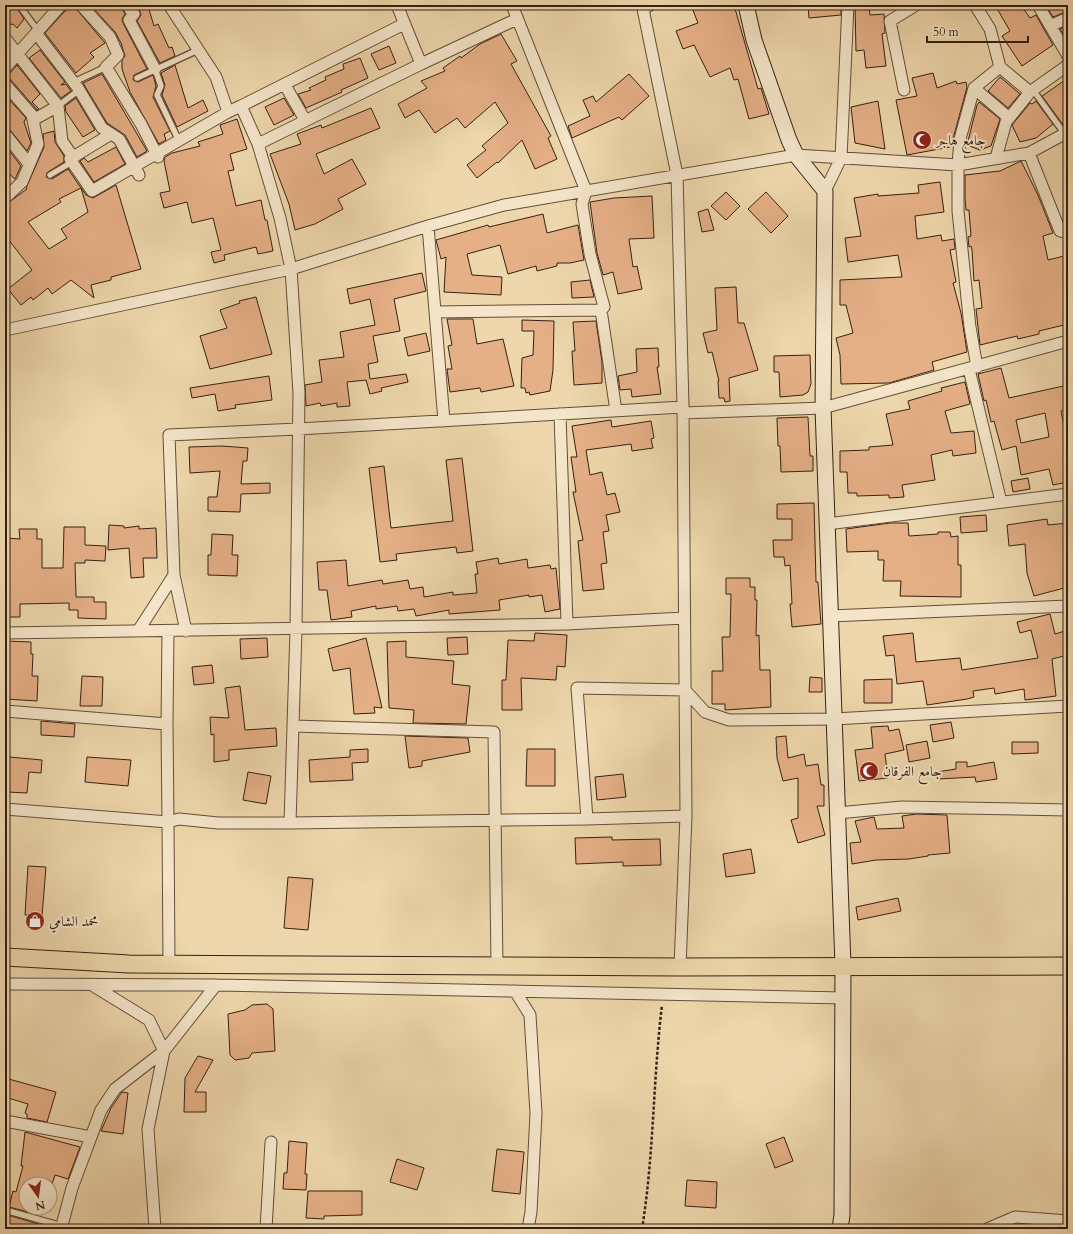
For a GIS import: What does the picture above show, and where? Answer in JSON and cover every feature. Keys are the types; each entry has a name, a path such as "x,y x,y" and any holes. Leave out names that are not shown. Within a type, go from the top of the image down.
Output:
{"main road":[{"path":"5,957 129,964 680,967 1068,966"}],"street":[{"path":"5,68 61,5"},
{"path":"81,5 110,37 118,55 106,67 141,124 157,155"},
{"path":"127,5 134,14 129,20 155,69"},
{"path":"169,5 216,76 228,112"},
{"path":"397,5 421,64"},
{"path":"512,5 586,191 582,204 590,254 604,307 601,310 616,411"},
{"path":"746,5 754,40 789,140 796,155 825,191"},
{"path":"840,1229 842,1207 843,966 823,408 825,191 841,158 848,5"},
{"path":"904,90 890,21 916,5"},
{"path":"975,5 990,29 1000,67 1031,91"},
{"path":"1038,5 1052,25 1068,56"},
{"path":"645,6 678,175 683,410 686,816 680,967"},
{"path":"1052,25 1068,18"},
{"path":"258,144 517,19"},
{"path":"5,38 58,106 62,141 72,160 92,191 136,171 157,155 228,112 285,85 404,24"},
{"path":"37,32 76,86 102,128 118,139 136,171"},
{"path":"996,158 1006,122 1009,118 1031,91 1068,65"},
{"path":"1000,67 974,88 960,139 958,165 959,219 973,368 1001,502"},
{"path":"5,84 32,115 38,144 22,182 5,198"},
{"path":"285,85 306,120"},
{"path":"974,88 1009,118"},
{"path":"33,120 58,106"},
{"path":"241,106 258,144 280,218 291,269 299,393 296,629 290,823"},
{"path":"5,330 291,269 428,226 504,205 796,155 958,165 1029,153 1066,132"},
{"path":"5,134 29,164"},
{"path":"72,160 112,134"},
{"path":"1029,153 1060,231 1068,233"},
{"path":"428,226 444,421"},
{"path":"435,312 601,310"},
{"path":"186,631 174,574 169,435 298,430 616,411 823,408 1068,341"},
{"path":"560,414 567,624"},
{"path":"827,524 1068,494"},
{"path":"138,631 174,574"},
{"path":"830,616 1068,606"},
{"path":"5,633 567,624 684,618"},
{"path":"168,631 167,724 169,964"},
{"path":"587,819 576,688 685,690 705,712 729,720 834,719 1068,706"},
{"path":"5,711 167,724"},
{"path":"293,726 494,732 497,966"},
{"path":"837,813 902,807 1068,810"},
{"path":"5,809 168,822 180,820 218,823 587,819 686,816"},
{"path":"5,984 216,985 843,998"},
{"path":"92,984 148,1020 164,1051 148,1129 155,1229"},
{"path":"62,1227 72,1188 101,1110 115,1089 164,1051 216,985"},
{"path":"515,991 530,1015 536,1113 531,1212 528,1229"},
{"path":"5,1121 91,1137"},
{"path":"266,1229 271,1142"},
{"path":"987,1229 1014,1217 1068,1221"}],"lane":[{"path":"19,5 37,32"},
{"path":"137,78 198,50"},
{"path":"58,106 76,86 106,67"},
{"path":"155,69 161,86 158,95 179,141"},
{"path":"1031,91 1066,132"},
{"path":"50,175 72,160"},
{"path":"5,1210 62,1227"}],"path":[{"path":"642,1229 647,1196 656,1053 664,994"}],"building":[{"path":"5,5 15,5 24,19 17,28 13,24 5,26"},
{"path":"73,5 105,43 90,53 94,57 76,73 45,33 63,13"},
{"path":"97,5 120,5 125,14 122,19 123,23 147,69 134,75 133,80 138,82 153,75 156,86 153,97 170,131 164,134 166,140 159,144 130,92 122,69 122,60 125,56 121,43 115,32 93,8"},
{"path":"691,5 734,5 758,89 761,88 769,114 749,119 738,79 734,80 730,68 710,77 694,45 683,49 676,31 698,23"},
{"path":"808,5 841,5 841,15 809,18"},
{"path":"855,5 869,5 870,15 884,14 885,33 882,34 886,66 866,68 864,50 856,51"},
{"path":"995,5 1021,5 1030,18 1036,15 1053,45 1022,66 1002,36 1010,31"},
{"path":"1050,5 1068,5 1068,11 1053,17 1047,7"},
{"path":"148,6 154,26 158,24 169,48 172,47 175,56 160,63 137,21 141,15 139,9"},
{"path":"1068,26 1068,36 1065,37 1060,29"},
{"path":"501,34 517,61 511,64 551,136 548,138 557,159 535,169 522,140 498,163 497,162 477,178 467,165 486,150 482,146 508,123 495,102 465,128 457,118 435,133 419,110 405,118 398,104 427,88 421,81 445,71 443,68 460,56 461,58 480,44"},
{"path":"389,46 396,63 379,70 371,54"},
{"path":"40,50 65,82 61,85 66,84 71,91 61,98 29,58"},
{"path":"360,58 368,78 341,90 342,92 306,108 298,94 311,90 309,88 326,80 325,77 344,69 343,64"},
{"path":"17,65 40,94 32,102 39,109 37,110 10,79 5,77 5,75 10,73"},
{"path":"175,65 188,108 203,100 208,111 177,127 162,95 165,85 161,73"},
{"path":"933,73 937,88 956,81 957,84 966,82 967,87 953,139 948,137 950,147 907,155 896,100 917,96 912,78"},
{"path":"102,74 147,151 137,157 125,135 107,123 83,83"},
{"path":"629,74 649,96 622,120 619,117 572,138 568,126 590,116 583,100 593,96 596,102"},
{"path":"1000,77 1020,94 1008,108 988,91"},
{"path":"1068,78 1068,125 1064,126 1042,96"},
{"path":"5,95 26,118 24,122 31,143 27,151 10,130 5,127"},
{"path":"76,98 95,130 83,137 66,112 65,106"},
{"path":"284,98 294,115 274,125 265,107"},
{"path":"878,101 885,149 855,143 851,107"},
{"path":"1036,101 1053,124 1036,138 1020,142 1012,125 1030,103 1032,104"},
{"path":"979,102 1000,119 991,146 980,150 967,145"},
{"path":"371,108 380,128 316,154 324,174 352,159 366,184 338,199 343,209 315,224 295,230 289,204 270,154 301,144 297,134 321,125 322,128"},
{"path":"237,119 247,149 230,154 234,170 228,171 236,206 261,200 265,220 267,220 273,251 258,254 256,247 224,255 225,260 214,263 211,252 221,250 213,218 192,223 187,202 164,208 160,193 170,191 164,161 165,157 172,153 200,146 198,142 223,134 220,125"},
{"path":"54,131 55,142 64,156 64,162 48,172 46,177 52,179 68,169 86,195 93,198 116,185 141,269 111,277 111,280 91,285 94,298 71,280 52,294 48,288 33,300 31,297 21,305 8,289 32,270 5,235 5,205 27,189 26,188 44,147 43,134","holes":["81,188 88,212 61,229 67,238 49,249 28,222 61,202 59,199"]},
{"path":"5,145 21,166 15,179 5,170"},
{"path":"116,147 125,164 94,182 80,161 84,158 88,162"},
{"path":"1021,161 1038,195 1053,233 1043,236 1048,260 1068,255 1068,324 1039,331 1039,334 1018,339 1017,336 980,345 976,309 982,308 979,280 974,281 972,250 971,246 969,247 968,237 971,236 969,210 966,210 965,175 1000,171"},
{"path":"940,182 944,212 915,216 917,239 941,235 942,241 954,239 955,249 950,250 956,282 953,283 961,313 967,352 932,362 934,370 889,383 841,384 840,355 836,338 853,333 846,305 840,305 840,280 902,277 898,255 848,262 845,238 861,236 854,198 878,194 878,196 919,193 918,185"},
{"path":"726,192 740,206 726,220 711,206"},
{"path":"766,192 788,216 771,233 748,209"},
{"path":"652,196 654,238 629,239 633,267 637,266 642,289 618,294 613,272 603,275 597,253 590,202 614,198"},
{"path":"708,209 714,230 702,232 698,212"},
{"path":"543,214 547,233 578,225 584,260 570,263 557,263 557,266 537,271 536,266 508,274 500,245 467,254 472,275 502,277 501,295 444,292 446,257 441,259 436,240 488,225 489,227"},
{"path":"422,273 426,291 394,299 400,331 373,336 378,362 368,364 370,379 406,374 408,382 381,388 382,391 370,394 366,380 347,382 350,406 337,407 337,403 321,406 320,403 306,406 305,385 322,382 319,360 344,357 340,332 375,325 370,299 350,304 347,289"},
{"path":"590,280 594,297 572,298 571,282"},
{"path":"736,287 738,323 744,323 758,370 729,378 730,401 725,402 724,398 719,398 719,381 712,352 708,353 703,333 717,330 715,288"},
{"path":"256,297 272,354 210,369 200,336 227,328 220,310 240,303 239,301"},
{"path":"447,319 473,319 477,344 503,339 514,386 481,392 480,388 450,392 447,369 452,369 448,346 452,345"},
{"path":"522,320 554,321 553,370 550,391 530,395 529,392 526,393 525,388 521,388 522,358 533,355 534,331 522,331"},
{"path":"596,321 602,362 602,383 574,385 572,351 575,351 573,322"},
{"path":"426,333 430,351 408,356 404,338"},
{"path":"658,348 659,367 657,367 661,394 632,397 631,389 620,390 618,376 637,372 636,349"},
{"path":"810,355 811,384 808,392 803,395 780,397 779,372 774,372 774,356"},
{"path":"1001,368 1009,398 1068,385 1068,409 1061,411 1068,448 1068,458 1065,458 1068,482 1053,485 1049,469 1021,475 1016,446 1002,450 994,421 991,422 986,400 984,401 978,374","holes":["1045,413 1049,437 1021,443 1016,420"]},
{"path":"269,376 272,400 235,405 236,408 218,411 215,394 192,398 190,388"},
{"path":"965,382 970,404 945,411 951,433 974,431 976,453 953,456 952,450 931,455 935,480 902,485 904,497 889,498 889,495 857,496 857,493 848,493 847,472 840,472 840,451 869,450 869,447 893,445 886,414 910,409 908,401 942,391 941,388"},
{"path":"808,417 810,456 813,456 813,471 781,472 777,418"},
{"path":"611,420 612,427 651,421 654,438 651,439 653,448 632,451 631,444 586,450 590,475 602,472 607,495 615,493 620,512 606,515 609,531 603,532 607,563 601,564 604,589 583,591 578,541 583,540 573,492 576,492 571,457 577,457 572,426"},
{"path":"222,446 248,448 247,461 243,461 241,484 270,483 270,493 241,494 240,512 208,511 208,497 217,497 220,471 190,473 189,447"},
{"path":"462,458 473,551 457,553 456,547 396,554 397,560 380,562 369,468 384,466 391,528 453,521 446,460"},
{"path":"1028,478 1030,489 1013,492 1011,481"},
{"path":"814,503 816,582 818,582 821,624 792,627 790,604 792,604 790,565 785,566 784,557 774,557 773,540 792,540 792,519 777,519 777,504"},
{"path":"986,515 987,531 961,533 960,517"},
{"path":"1047,519 1048,525 1068,523 1068,587 1034,596 1027,573 1025,544 1009,546 1007,525"},
{"path":"890,523 908,523 909,536 950,532 951,537 958,536 958,565 961,565 961,597 900,596 901,581 883,581 884,560 878,560 878,551 847,552 846,529"},
{"path":"109,525 124,526 124,528 139,526 139,529 156,528 157,558 143,558 144,577 131,578 129,548 108,550"},
{"path":"64,527 85,527 85,545 106,546 105,561 85,560 85,563 75,563 76,597 94,597 94,602 106,602 106,619 78,618 78,610 69,610 69,603 20,604 20,617 5,617 5,538 20,539 19,529 37,529 37,539 42,539 42,568 63,568"},
{"path":"212,534 233,535 232,555 238,555 237,576 208,575 208,555 211,555"},
{"path":"498,558 499,564 527,559 528,568 550,565 551,569 556,568 560,609 545,612 542,595 529,597 529,595 499,600 500,610 449,614 449,610 416,616 414,609 398,611 397,606 376,609 376,606 351,611 352,617 331,620 327,590 319,590 317,562 346,560 348,586 382,580 383,584 408,580 410,589 423,587 424,597 453,592 453,595 477,593 475,574 478,574 476,562"},
{"path":"726,578 750,578 750,587 755,587 755,600 757,600 756,636 759,635 760,670 770,670 771,707 725,710 725,704 712,704 712,671 723,671 722,637 730,637 731,594 726,594"},
{"path":"1050,614 1055,634 1068,630 1068,655 1052,659 1056,696 1025,700 1024,689 995,694 994,688 973,691 974,697 967,699 927,705 923,681 897,684 894,655 886,656 883,636 913,633 916,662 960,658 962,670 1038,658 1031,630 1020,633 1017,622"},
{"path":"535,633 567,635 565,667 557,666 556,680 521,678 522,710 502,710 502,680 506,680 508,640 534,641"},
{"path":"467,637 468,654 448,655 447,638"},
{"path":"267,638 268,657 241,659 240,639"},
{"path":"366,638 382,708 374,707 375,713 354,714 350,668 333,671 328,649"},
{"path":"5,641 31,642 31,654 33,654 32,676 38,676 37,701 5,699"},
{"path":"406,641 406,657 454,661 452,684 470,686 466,724 413,723 414,710 389,708 387,642"},
{"path":"212,665 214,683 194,685 192,667"},
{"path":"82,676 103,677 102,706 80,706"},
{"path":"810,677 822,678 822,692 809,692"},
{"path":"892,679 892,703 864,703 864,680"},
{"path":"240,686 245,730 276,728 277,746 229,750 229,760 214,762 214,734 211,735 210,717 229,718 225,688"},
{"path":"41,721 75,724 74,737 41,735"},
{"path":"951,722 954,738 933,742 930,725"},
{"path":"888,726 889,731 899,729 904,750 885,754 888,778 859,781 855,750 873,748 871,727"},
{"path":"405,736 468,738 470,752 422,761 422,766 409,768"},
{"path":"786,736 788,758 804,754 806,766 818,764 821,785 824,785 824,806 817,806 825,835 798,843 791,820 798,818 798,778 783,781 777,758 776,737"},
{"path":"927,741 930,758 909,762 906,745"},
{"path":"1012,742 1038,742 1038,753 1012,754"},
{"path":"368,749 368,762 352,763 353,780 310,782 309,760 350,757 350,750"},
{"path":"527,749 555,749 555,786 526,786"},
{"path":"9,757 42,760 41,773 29,772 27,793 7,792"},
{"path":"87,757 131,760 128,786 85,782"},
{"path":"956,762 967,762 967,767 994,762 997,779 976,782 975,777 938,779 937,772 956,769"},
{"path":"248,772 271,776 266,804 243,800"},
{"path":"623,774 626,797 597,800 595,777"},
{"path":"917,814 947,815 950,853 928,855 909,859 876,860 852,864 850,843 861,842 855,821 874,817 877,829 904,828 902,816"},
{"path":"612,837 612,840 660,839 661,865 623,866 623,862 576,864 575,838"},
{"path":"751,849 755,873 726,877 723,854"},
{"path":"28,866 46,867 42,916 25,915"},
{"path":"288,877 313,879 308,930 284,928"},
{"path":"898,898 901,911 858,920 856,907"},
{"path":"267,1004 273,1009 275,1051 252,1053 249,1058 235,1060 230,1055 228,1014 245,1010 252,1005"},
{"path":"198,1056 213,1060 195,1092 206,1092 206,1112 184,1112 185,1078"},
{"path":"5,1078 56,1092 47,1122 27,1118 27,1114 25,1113 28,1104 5,1097"},
{"path":"122,1092 128,1093 123,1134 101,1131 111,1108"},
{"path":"25,1132 80,1147 68,1179 55,1175 20,1176 23,1166 21,1166"},
{"path":"784,1137 793,1161 775,1168 766,1144"},
{"path":"289,1141 307,1143 305,1174 307,1174 306,1190 283,1189 284,1173 287,1173"},
{"path":"497,1149 524,1152 520,1194 492,1191"},
{"path":"397,1159 424,1168 417,1190 390,1182"},
{"path":"687,1180 717,1182 716,1208 685,1206"},
{"path":"18,1185 18,1209 9,1207 13,1191 16,1192"},
{"path":"308,1191 362,1191 362,1215 324,1216 324,1219 306,1218"},
{"path":"8,1215 38,1224 41,1229 5,1229"}],"place":[{"name":"جامع هاجر","path":"922,140"},
{"name":"جامع الفرقان","path":"869,771"},
{"name":"محمد الشامي","path":"35,921"}]}
